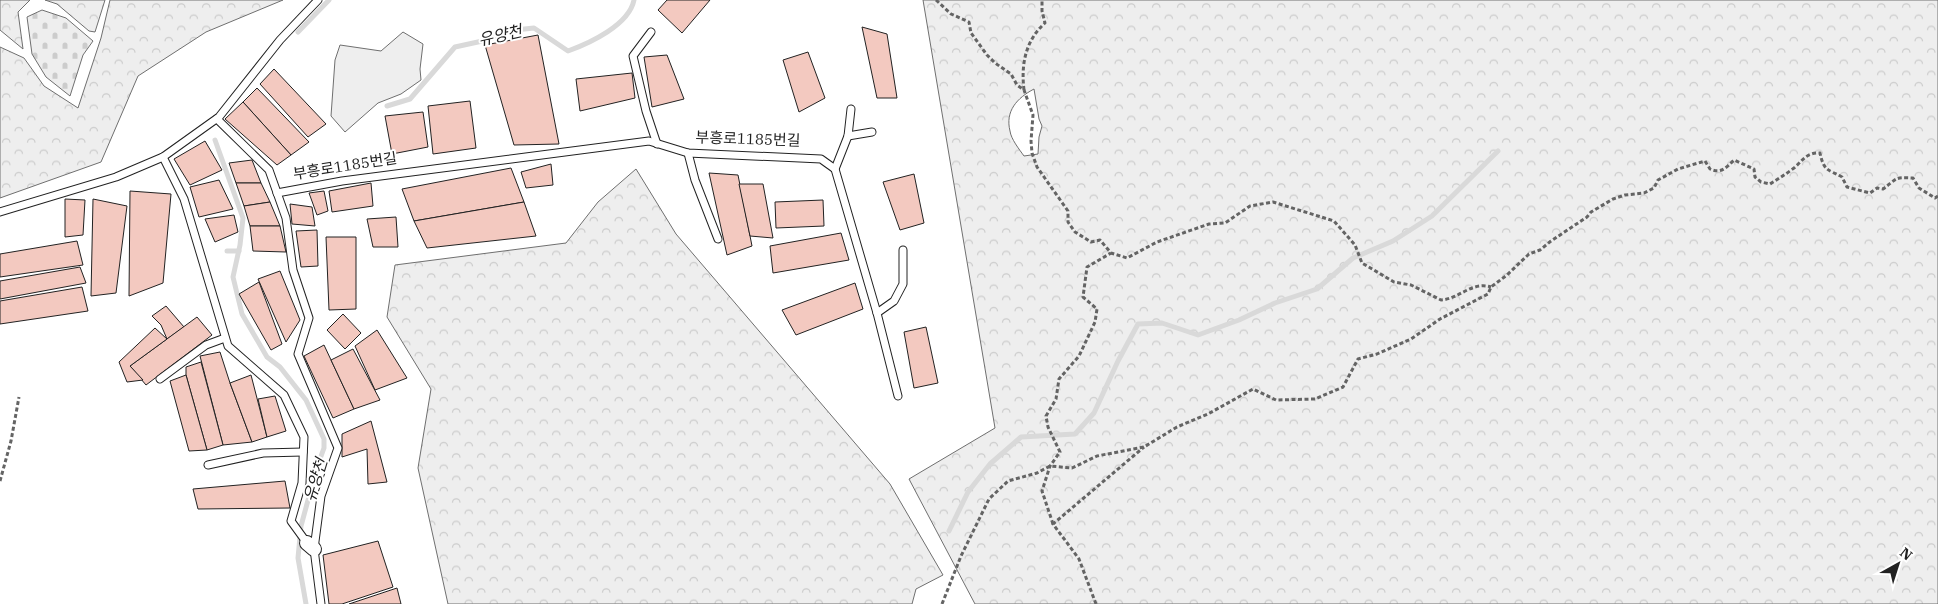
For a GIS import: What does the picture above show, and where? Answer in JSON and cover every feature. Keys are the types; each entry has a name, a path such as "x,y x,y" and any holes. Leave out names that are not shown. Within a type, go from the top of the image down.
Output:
{"lane":[{"path":"0,212 116,177 163,157 216,119 280,40 318,0"},
{"path":"651,32 633,56 646,111 657,144"},
{"path":"851,109 848,136 835,169 877,312 898,396"},
{"name":"부흥로1185번길","path":"216,119 269,170 286,218 293,270 309,318 298,354 338,448 321,496 310,546 321,604"},
{"path":"848,136 872,132"},
{"name":"부흥로1185번길","path":"277,193 342,181 650,141 688,153 822,159 835,169"},
{"path":"688,153 695,180 718,239"},
{"name":"부흥로1185번길","path":"163,157 184,199 228,346 284,395 304,437 302,483 292,522 310,546"},
{"path":"877,312 894,301 903,284 904,250"},
{"path":"160,379 206,345 225,338"},
{"path":"208,465 263,453 303,452"}],"path":[{"path":"936,0 951,14 969,22 971,33 988,55 995,63 1011,74 1016,85 1024,90"},
{"path":"1042,0 1045,23 1033,35 1026,48 1025,69 1022,72 1024,90 1033,115 1032,153 1037,167 1068,211 1068,222 1075,232 1091,242 1100,240 1111,253 1127,258 1164,239 1208,224 1225,223 1250,206 1273,202 1334,221 1355,245 1362,263 1394,282 1411,285 1441,300 1483,284 1491,287"},
{"path":"1053,524 1144,447 1177,427 1208,414 1253,389 1276,400 1315,399 1343,387 1358,359 1377,354 1411,339 1440,319 1488,294 1491,287 1529,254 1540,250 1551,240 1587,217 1591,212 1613,199 1625,195 1644,193 1654,188 1658,180 1678,169 1699,161 1705,160 1710,170 1716,172 1722,171 1734,160 1754,169 1755,177 1761,182 1770,184 1794,167 1800,160 1814,152 1820,153 1823,165 1830,173 1842,177 1847,188 1854,191 1870,193 1877,188 1883,188 1897,177 1903,177 1913,178 1919,188 1935,198 1938,196"},
{"path":"1096,604 1079,558 1053,524 1042,491 1050,466 1060,452 1048,426 1046,416 1056,399 1059,379 1079,356 1095,322 1097,309 1083,297 1087,267 1111,253"},
{"path":"0,481 11,442 19,397"},
{"path":"942,604 989,499 1008,481 1037,474 1050,466 1072,468 1097,456 1144,447"}],"green space":[{"path":"0,0 30,0 18,12 23,49 0,30"},
{"path":"45,0 105,0 95,32 89,31 57,4"},
{"path":"110,0 283,0 206,32 138,76 101,162 0,198 0,47 24,58 44,86 78,108 101,38"},
{"path":"923,0 1938,0 1938,604 975,604 909,479 995,428","holes":["1034,89 1042,126 1038,154 1024,156 1012,137 1009,117 1018,101"]},
{"path":"42,10 66,18 93,41 83,55 70,96 46,77 32,54 27,17"},
{"path":"403,32 423,44 420,69 421,80 401,94 378,103 345,132 331,116 335,60 340,45 381,51"},
{"path":"636,169 676,234 890,484 943,575 916,589 912,604 448,604 418,468 431,389 387,317 395,265 566,243 598,202"}],"building":[{"path":"667,0 710,0 682,33 658,10"},
{"path":"862,27 887,34 897,98 877,98"},
{"path":"538,35 559,144 514,145 485,45"},
{"path":"808,52 825,98 799,112 783,60"},
{"path":"667,55 684,99 652,107 644,57"},
{"path":"274,69 326,124 308,137 260,84"},
{"path":"632,73 635,98 580,111 576,79"},
{"path":"257,88 309,142 291,155 243,102"},
{"path":"470,101 476,148 433,154 428,106"},
{"path":"243,102 291,155 277,165 225,119"},
{"path":"423,112 428,147 392,154 385,116"},
{"path":"205,141 222,170 190,185 174,159"},
{"path":"252,160 261,183 236,183 229,163"},
{"path":"551,164 553,185 526,188 521,172"},
{"path":"511,168 524,202 414,221 402,189"},
{"path":"709,173 738,175 752,246 727,255"},
{"path":"914,174 924,223 900,230 883,182"},
{"path":"219,180 233,209 199,217 190,187"},
{"path":"236,183 261,183 270,202 244,206"},
{"path":"371,183 373,206 332,212 329,191"},
{"path":"739,184 763,184 773,238 750,236"},
{"path":"130,191 171,194 163,283 129,296"},
{"path":"324,191 328,211 317,215 309,193"},
{"path":"65,199 85,200 83,235 65,237"},
{"path":"93,199 127,206 116,293 91,296"},
{"path":"823,200 824,226 776,228 775,202"},
{"path":"270,202 280,226 250,226 244,206"},
{"path":"524,202 536,236 427,248 414,221"},
{"path":"290,204 312,207 315,226 292,224"},
{"path":"234,215 238,232 215,242 205,219"},
{"path":"396,217 398,247 373,247 367,219"},
{"path":"250,226 280,226 286,252 253,251"},
{"path":"317,230 318,266 301,267 296,231"},
{"path":"841,233 849,260 773,273 770,246"},
{"path":"326,237 356,237 356,309 329,310"},
{"path":"77,241 83,265 0,277 0,254"},
{"path":"80,267 86,283 0,299 0,281"},
{"path":"280,271 300,320 286,342 258,279"},
{"path":"259,282 282,344 271,350 239,294"},
{"path":"855,283 863,309 796,335 782,310"},
{"path":"82,287 88,311 0,324 0,301"},
{"path":"166,306 184,327 167,339 161,325 152,316"},
{"path":"343,314 361,333 345,349 327,330"},
{"path":"197,317 212,335 146,385 130,366"},
{"path":"926,327 938,383 914,388 904,332"},
{"path":"155,328 167,339 130,366 143,380 127,382 119,362"},
{"path":"377,330 407,378 375,390 355,346"},
{"path":"324,345 354,409 333,418 304,356"},
{"path":"353,349 380,400 354,409 331,360"},
{"path":"220,352 252,442 223,445 200,356"},
{"path":"201,362 223,445 207,450 186,375 186,367"},
{"path":"186,375 207,450 189,451 170,381"},
{"path":"251,375 267,437 252,442 230,383"},
{"path":"275,396 286,431 267,437 258,399"},
{"path":"371,421 387,482 368,484 367,449 342,457 342,434"},
{"path":"285,481 290,508 198,509 193,489"},
{"path":"378,541 393,587 342,604 329,604 323,555"},
{"path":"397,588 401,604 349,604"}],"waterway":[{"path":"298,32 329,0"},
{"name":"유양천","path":"387,106 410,99 455,47 487,40 515,30 534,28 568,51 597,38 617,25 631,9 634,0"},
{"name":"유양천","path":"215,140 243,218 240,245 233,277 242,314 267,357 280,367 306,400 324,439 324,448 301,526 298,558 306,604"},
{"path":"949,531 968,492 990,464 1021,437 1075,434 1094,413 1118,361 1138,324 1162,323 1198,335 1239,320 1275,303 1317,289 1353,258 1393,241 1432,216 1498,151"},
{"path":"227,251 239,251"}]}
